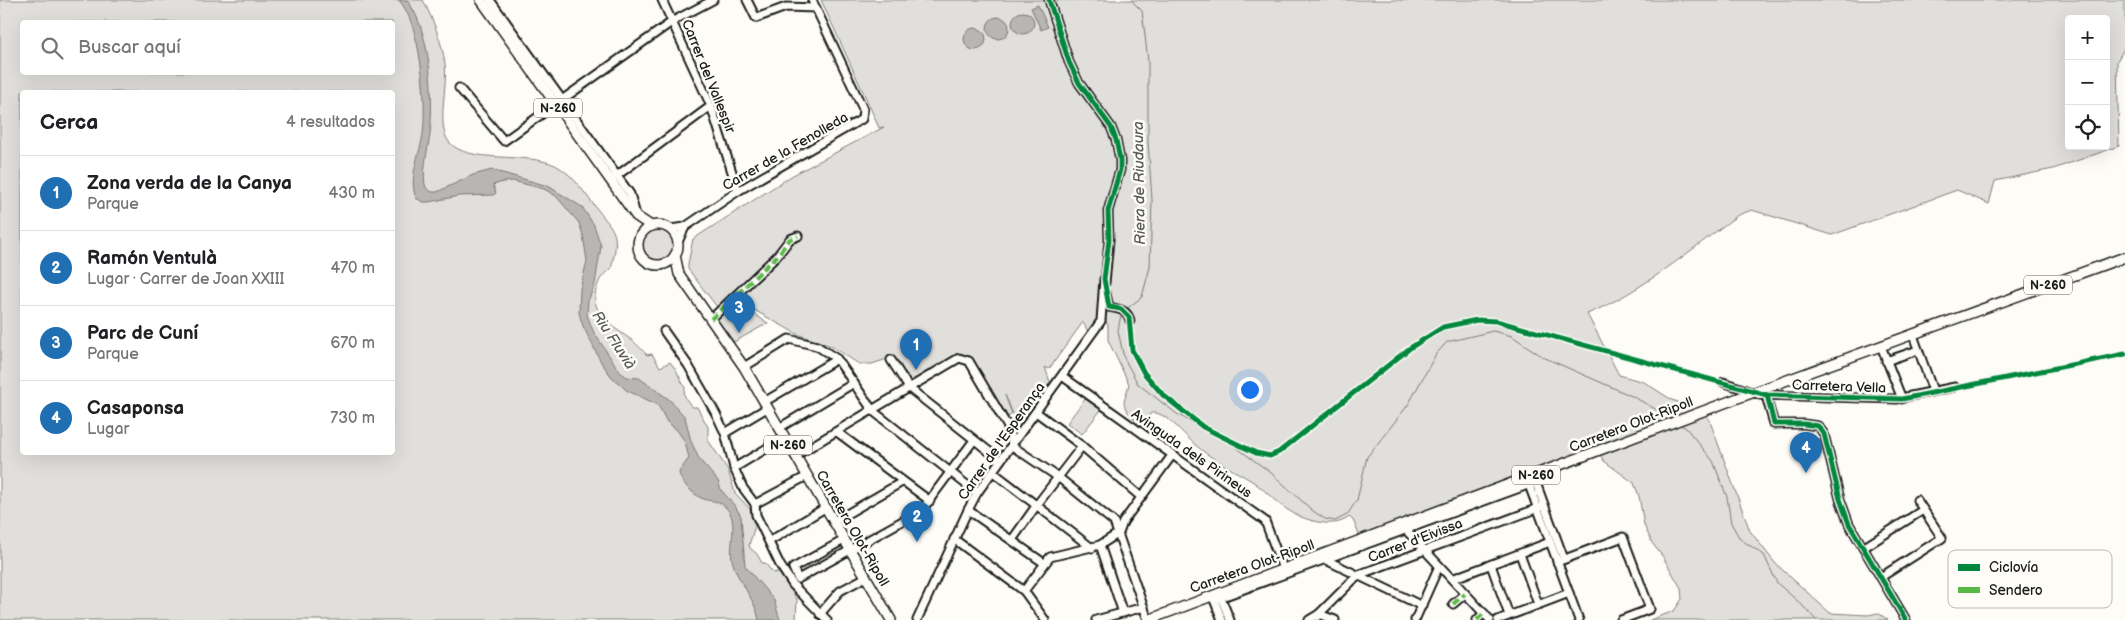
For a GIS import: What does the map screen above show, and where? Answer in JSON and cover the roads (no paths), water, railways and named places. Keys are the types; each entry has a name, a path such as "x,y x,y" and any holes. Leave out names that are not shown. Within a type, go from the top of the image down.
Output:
{"main road":[{"name":"N-260","path":"481,0 614,178 636,216 641,235 638,247 641,256 651,264 660,264"},
{"name":"N-260","path":"636,216 651,226 660,225 670,229"},
{"path":"641,235 651,226"},
{"path":"670,229 675,234 678,242"},
{"name":"N-260","path":"675,255 678,242"},
{"path":"660,264 668,262 675,255"},
{"name":"Carretera Olot-Ripoll","path":"675,255 675,263 679,274 744,367 891,620"},
{"name":"Carretera Olot-Ripoll","path":"1148,620 1216,598 1283,569 1534,482 1657,429 1754,393 1765,392 1881,346 2125,257"},
{"name":"Carretera Olot-Ripoll","path":"660,264 679,274"}],"street":[{"path":"490,0 559,102"},
{"name":"Carrer del Vallespir","path":"662,0 711,106 738,192"},
{"path":"459,88 504,141 673,21 713,0"},
{"path":"746,0 756,18 786,7 816,8"},
{"name":"Carrer de la Fenolleda","path":"685,227 738,192 862,120 862,108 812,0"},
{"path":"1049,0 1066,53 1079,83 1111,127 1116,140 1120,170 1108,212 1109,240 1104,279 1109,307 1124,311 1130,321"},
{"path":"614,178 711,106"},
{"path":"670,229 685,227"},
{"path":"678,242 685,227"},
{"path":"711,319 777,256 790,239 798,236"},
{"name":"Carrer de l'Esperança","path":"917,620 977,493 1101,321 1104,279"},
{"path":"664,331 688,365 725,433 734,468 743,488 755,504 756,515 764,533 796,582 820,614 827,620"},
{"path":"1913,335 1933,391"},
{"path":"744,367 789,339 817,346 838,359 873,411 977,493"},
{"path":"1881,346 1902,399"},
{"path":"1886,361 1918,350"},
{"path":"795,456 873,411 950,362 959,358 969,361 1009,429 1012,446 1058,477 1114,522 1148,620"},
{"path":"725,433 765,405 838,359"},
{"path":"891,360 909,388 1000,460"},
{"name":"Avinguda dels Pirineus","path":"1062,376 1265,521 1283,569"},
{"path":"1723,382 1754,393"},
{"path":"779,428 854,383"},
{"name":"Carretera Vella","path":"1765,392 1902,399 1955,387"},
{"path":"1765,392 1774,424 1818,426 1824,434 1840,499 1849,524 1906,620"},
{"path":"1036,412 1082,446 1141,497"},
{"path":"837,432 930,501"},
{"path":"734,468 784,438"},
{"path":"796,582 922,510 974,440"},
{"path":"1012,540 1082,446"},
{"path":"1024,592 1050,557 1092,548 1119,533 1123,522 1173,454"},
{"path":"993,472 1092,548"},
{"path":"755,504 807,476"},
{"path":"833,522 902,482"},
{"path":"1216,598 1326,560 1534,482 1550,542 1561,561"},
{"path":"1881,577 1942,538 1917,500"},
{"path":"1541,507 1561,561 1569,593 1579,620"},
{"name":"Carrer d'Eivissa","path":"1309,620 1318,617 1358,575 1541,507"},
{"path":"773,539 825,508"},
{"path":"968,510 1044,563"},
{"path":"1863,548 1922,510"},
{"path":"1406,530 1490,620"},
{"path":"1561,561 1623,537 1650,609 1621,620"},
{"path":"954,539 1024,592 1044,620"},
{"path":"796,582 792,568 844,540"},
{"path":"1452,579 1550,542"},
{"path":"1100,545 1123,613"},
{"path":"1520,554 1538,604"},
{"path":"1326,560 1422,606"},
{"path":"1491,565 1510,615"},
{"path":"1416,619 1439,566"},
{"path":"820,614 840,591 866,577"},
{"path":"1498,620 1569,593"},
{"path":"1453,604 1465,594"},
{"path":"1216,598 1222,620"},
{"path":"1216,598 1230,620"},
{"path":"1096,620 1144,607"},
{"path":"1477,620 1484,614"},
{"path":"1318,617 1335,620"}],"waterway":[{"name":"Riera de Riudaura","path":"1125,310 1142,297 1150,267 1152,200 1148,141 1148,61 1142,11 1131,0"},
{"name":"Riera de Riudaura","path":"1121,314 1118,331 1124,358 1138,384 1177,414 1237,448 1270,472 1313,511 1325,519 1335,521 1347,515 1357,500 1367,457 1408,405 1436,354 1447,342 1493,331 1512,336 1543,357 1634,397 1671,418"},
{"name":"Riera de Riudaura","path":"1681,425 1686,428 1713,461 1727,497 1731,523 1740,539 1764,555 1777,583 1816,620"}],"place":[{"name":"Parc de Cuní","path":"739,333"},
{"name":"Zona verda de la Canya","path":"916,370"},
{"name":"Casaponsa","path":"1806,473"},
{"name":"Ramón Ventulà","path":"917,542"}],"water label":[{"name":"Riu Fluvià","path":"614,340"}]}
